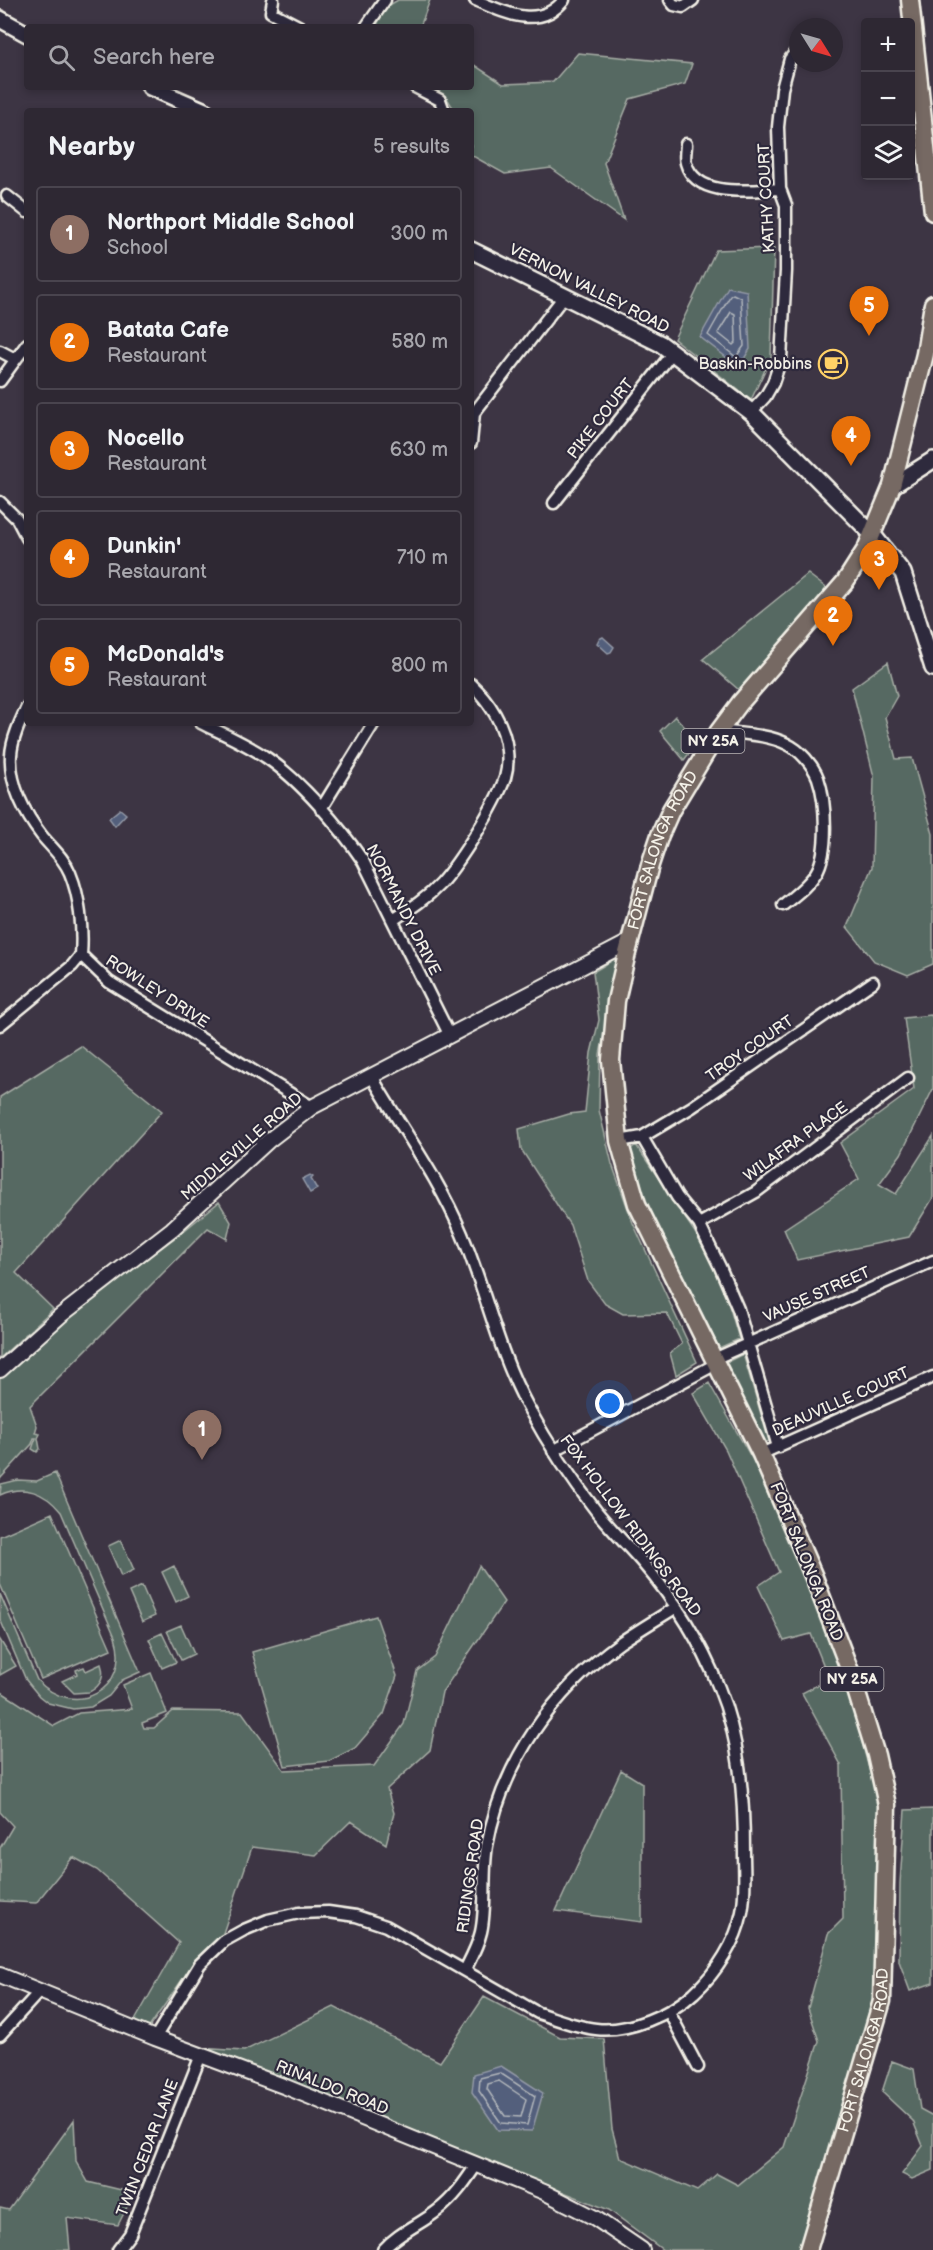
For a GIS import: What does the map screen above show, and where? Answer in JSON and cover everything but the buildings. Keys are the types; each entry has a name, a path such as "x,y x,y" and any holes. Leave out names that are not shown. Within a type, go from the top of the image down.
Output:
{"main road":[{"path":"910,0 933,212"},
{"path":"0,19 24,32"},
{"path":"157,90 199,108"},
{"name":"VERNON VALLEY ROAD","path":"474,251 642,333 672,352 751,412 873,536 903,573 933,668"},
{"name":"FORT SALONGA ROAD","path":"808,2250 882,2001 887,1805 876,1755 850,1671 813,1577 761,1454 637,1204 619,1141 611,1060 616,1001 629,942 660,835 671,810 719,730 845,582 873,536 892,486 931,335 933,304"},
{"path":"892,486 933,460"}],"street":[{"path":"273,0 271,12 294,24"},
{"path":"368,24 385,0"},
{"path":"475,0 510,15 530,18 546,13 564,0"},
{"path":"670,0 674,5 683,7 693,0"},
{"name":"KATHY COURT","path":"751,412 765,397 773,383 781,359 786,271 786,205 780,189 778,127 782,89 789,63"},
{"path":"422,90 440,100 443,108"},
{"path":"686,144 685,161 691,176 704,184 733,191 780,189"},
{"path":"7,196 24,210"},
{"path":"474,413 565,295"},
{"path":"0,381 24,348"},
{"path":"0,351 15,359"},
{"name":"PIKE COURT","path":"554,503 672,352"},
{"path":"0,502 17,519 24,532"},
{"path":"393,920 418,904 440,884 495,800 506,777 507,750 502,727 492,708 474,687"},
{"path":"24,714 14,739 11,756 14,777 27,816 59,855 70,873 79,909 81,955"},
{"name":"NORMANDY DRIVE","path":"207,726 266,757 321,809 351,843 363,861 450,1036"},
{"path":"321,809 372,726"},
{"path":"719,730 789,744 806,758 818,776 822,797 824,850 817,872 808,884 783,905"},
{"name":"MIDDLEVILLE ROAD","path":"0,1370 60,1316 172,1229 268,1141 312,1107 629,942"},
{"name":"ROWLEY DRIVE","path":"0,1025 72,966 81,955 109,982 312,1107"},
{"name":"TROY COURT","path":"642,1137 692,1107 873,982"},
{"name":"FOX HOLLOW RIDINGS ROAD","path":"155,2038 200,1964 224,1941 268,1920 299,1913 328,1912 356,1916 386,1926 538,2013 598,2030 641,2023 669,2012 684,2002 702,1986 720,1963 733,1940 742,1912 744,1881 742,1784 729,1718 720,1689 708,1662 675,1608 641,1561 595,1509 553,1451 510,1372 462,1234 448,1204 376,1084 373,1074"},
{"name":"WILAFRA PLACE","path":"699,1224 756,1192 908,1078"},
{"path":"619,1141 642,1137 678,1197 699,1224 738,1309 778,1447"},
{"name":"VAUSE STREET","path":"553,1451 747,1342 933,1261"},
{"name":"DEAUVILLE COURT","path":"761,1454 933,1377"},
{"name":"RIDINGS ROAD","path":"465,1970 481,1932 486,1854 491,1825 501,1793 531,1734 556,1701 584,1672 621,1642 675,1608"},
{"name":"RINALDO ROAD","path":"0,1975 477,2164 575,2206 642,2250"},
{"path":"0,2035 39,1992"},
{"path":"669,2012 698,2067"},
{"name":"TWIN CEDAR LANE","path":"118,2250 130,2234 201,2055"},
{"path":"383,2250 402,2234 437,2211 462,2186 477,2164"}],"green space":[{"path":"398,0 430,0 421,24 378,24 386,7"},
{"path":"578,53 692,64 685,84 630,99 604,163 624,220 551,168 505,174 474,157 474,108 453,108 447,98 432,90 474,90 474,65 503,84 553,82"},
{"path":"774,248 771,357 751,400 674,339 716,250"},
{"path":"808,574 829,590 739,690 703,659"},
{"path":"888,662 897,696 885,717 896,759 912,758 933,834 933,964 908,975 874,961 847,927 872,867 874,777 852,688"},
{"path":"675,716 698,742 684,760 660,731"},
{"path":"621,955 600,1054 599,1110 612,1164 633,1223 697,1362 676,1375 670,1353 682,1344 667,1313 623,1314 605,1304 588,1281 570,1225 521,1149 519,1129 569,1114 585,1112 591,1053 599,1020 593,972"},
{"path":"931,1015 933,1019 933,1089 901,1154 879,1184 896,1194 933,1136 933,1198 909,1237 797,1260 784,1229 859,1179 840,1143 914,1089 904,1018"},
{"path":"81,1046 162,1111 16,1273 53,1309 0,1358 0,1097"},
{"path":"636,1145 694,1231 722,1281 739,1339 719,1348 646,1202 631,1149"},
{"path":"219,1202 231,1222 227,1239 208,1228 30,1406 37,1426 35,1433 40,1434 38,1438 40,1449 37,1452 32,1449 36,1438 34,1438 32,1444 0,1479 0,1379 65,1319 180,1234"},
{"path":"743,1354 769,1441 764,1443 725,1363"},
{"path":"709,1383 755,1464 844,1675 879,1806 878,1937 871,2013 799,2250 663,2250 609,2210 199,2048 244,2051 334,2007 440,2062 484,1997 560,2037 604,2039 612,2129 620,2158 697,2191 717,2174 738,2185 784,2147 819,2041 808,2008 828,1934 843,1919 841,1765 802,1693 829,1679 811,1634 784,1641 758,1586 779,1572 726,1450 693,1393"},
{"path":"55,1473 140,1672 122,1680 109,1696 91,1707 73,1709 48,1703 39,1696 26,1680 0,1619 0,1594 37,1680 52,1692 67,1698 82,1698 96,1693 108,1684 115,1672 118,1656 115,1637 61,1512 48,1499 34,1492 17,1490 0,1495 1,1484 18,1480 37,1481"},
{"path":"52,1513 111,1649 41,1679 0,1584 0,1536"},
{"path":"121,1540 134,1570 121,1576 108,1546"},
{"path":"174,1566 188,1596 176,1602 162,1572"},
{"path":"479,1566 504,1602 442,1692 430,1750 387,1789 394,1813 386,1844 351,1821 316,1855 252,1847 222,1936 195,1961 148,2029 133,2024 179,1943 97,1870 73,1857 36,1903 0,1901 0,1848 13,1826 0,1812 0,1691 54,1726 79,1713 132,1709 123,1685 151,1673 167,1713 142,1723 144,1728 154,1728 173,1711 242,1712 284,1770 374,1766 404,1724 417,1671 435,1657"},
{"path":"142,1586 155,1616 142,1622 129,1592"},
{"path":"376,1616 397,1676 384,1714 355,1748 329,1761 285,1766 252,1652"},
{"path":"181,1625 194,1654 181,1660 167,1631"},
{"path":"162,1633 176,1662 162,1668 149,1639"},
{"path":"0,1640 16,1666 0,1675"},
{"path":"101,1664 101,1680 89,1692 74,1693 62,1681 77,1674 76,1670 84,1667 86,1671"},
{"path":"621,1770 642,1783 642,1922 556,1911"},
{"path":"933,1809 933,1983 910,1991 899,1961 900,1883 905,1810"},
{"path":"892,2061 914,2069 920,2109 933,2116 933,2170 912,2179 902,2174 923,2146 913,2121 882,2092"},
{"path":"74,2120 76,2161 88,2182 134,2193 118,2225 67,2218 70,2250 0,2250 0,2208 9,2210"}],"water":[{"path":"728,287 747,291 750,349 739,367 700,337"},
{"path":"603,637 614,647 611,652 608,653 597,643"},
{"path":"120,809 126,814 115,826 109,818"},
{"path":"310,1175 317,1189 310,1193 302,1179"},
{"path":"501,2066 543,2093 532,2131 498,2130 472,2092 474,2074"}],"place":[{"name":"McDonald's","path":"869,336"},
{"name":"Baskin-Robbins","path":"833,364"},
{"name":"Dunkin'","path":"851,466"},
{"name":"Nocello","path":"879,590"},
{"name":"Batata Cafe","path":"833,646"},
{"name":"Northport Middle School","path":"202,1460"}]}
